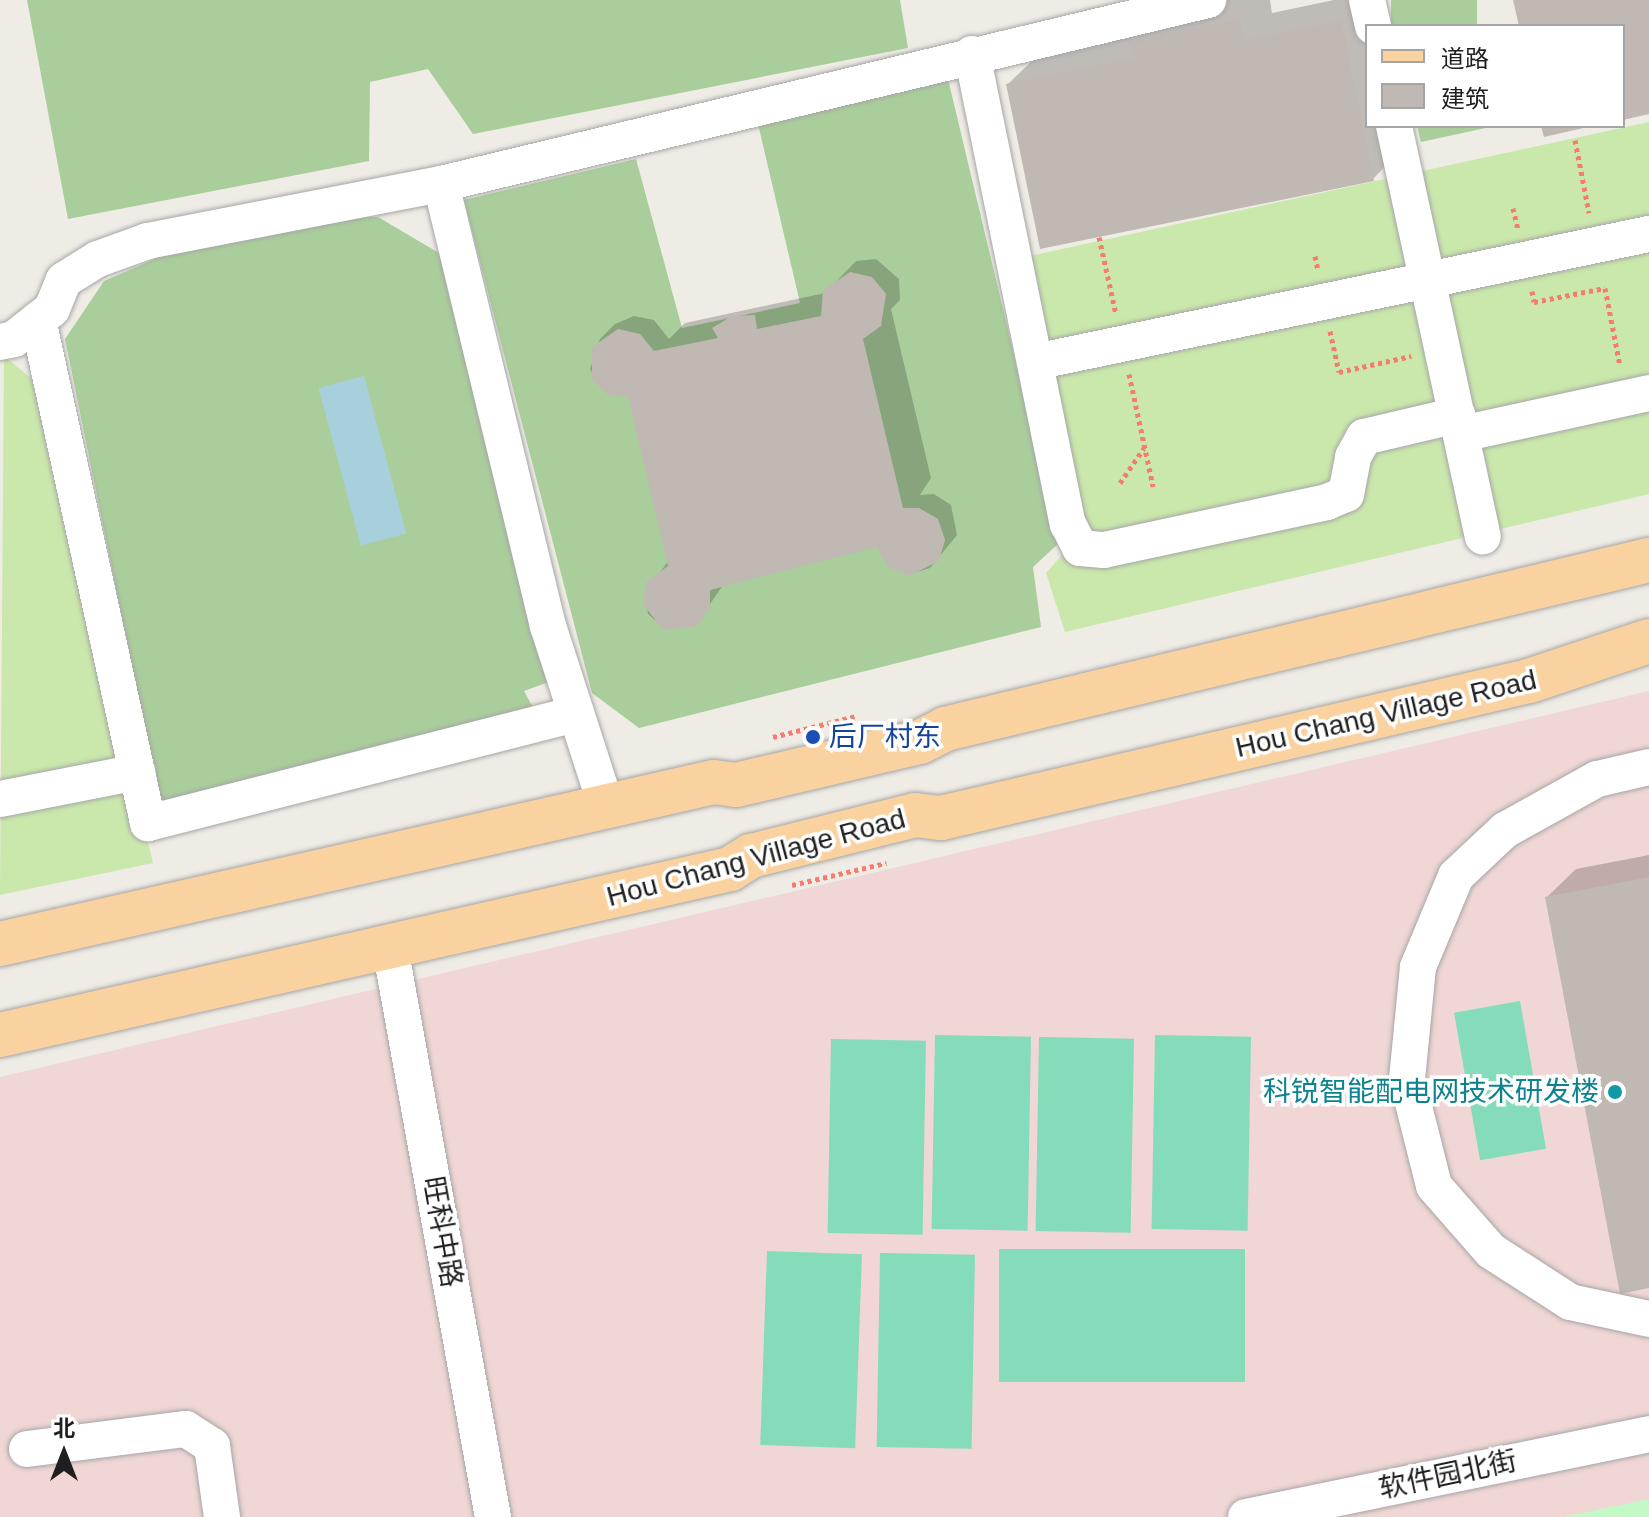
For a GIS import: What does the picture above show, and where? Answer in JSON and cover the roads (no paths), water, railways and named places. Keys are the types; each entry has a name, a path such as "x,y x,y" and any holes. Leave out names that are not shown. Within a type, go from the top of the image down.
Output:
{"main road":[{"path":"0,944 714,782 736,785 920,742 945,729 1649,560"},
{"name":"Hou Chang Village Road","path":"0,1035 730,869 751,856 915,815 941,818 1529,681 1649,641"}],"street":[{"path":"0,342 14,339 52,309 64,280 98,259 148,241 441,184 972,54 1208,0"},
{"path":"1367,0 1373,24"},
{"path":"972,54 1068,524 1080,548 1104,550 1327,502 1346,494 1353,457 1364,437 1638,395"},
{"path":"1394,128 1483,536"},
{"path":"441,184 548,626 606,806"},
{"path":"1035,362 1649,234"},
{"path":"38,320 148,823 576,714"},
{"path":"1649,767 1597,779 1505,830 1456,876 1418,967 1407,1079 1434,1186 1491,1251 1570,1302 1649,1319"},
{"path":"0,799 137,772"},
{"name":"旺科中路","path":"390,947 493,1517"},
{"path":"27,1449 186,1429 212,1446 222,1517"},
{"name":"软件园北街","path":"1246,1517 1649,1434"}],"water":[{"path":"364,376 406,533 361,546 319,388"}],"place":[{"name":"后厂村东","path":"813,737"},
{"name":"科锐智能配电网技术研发楼","path":"1615,1092"}]}
